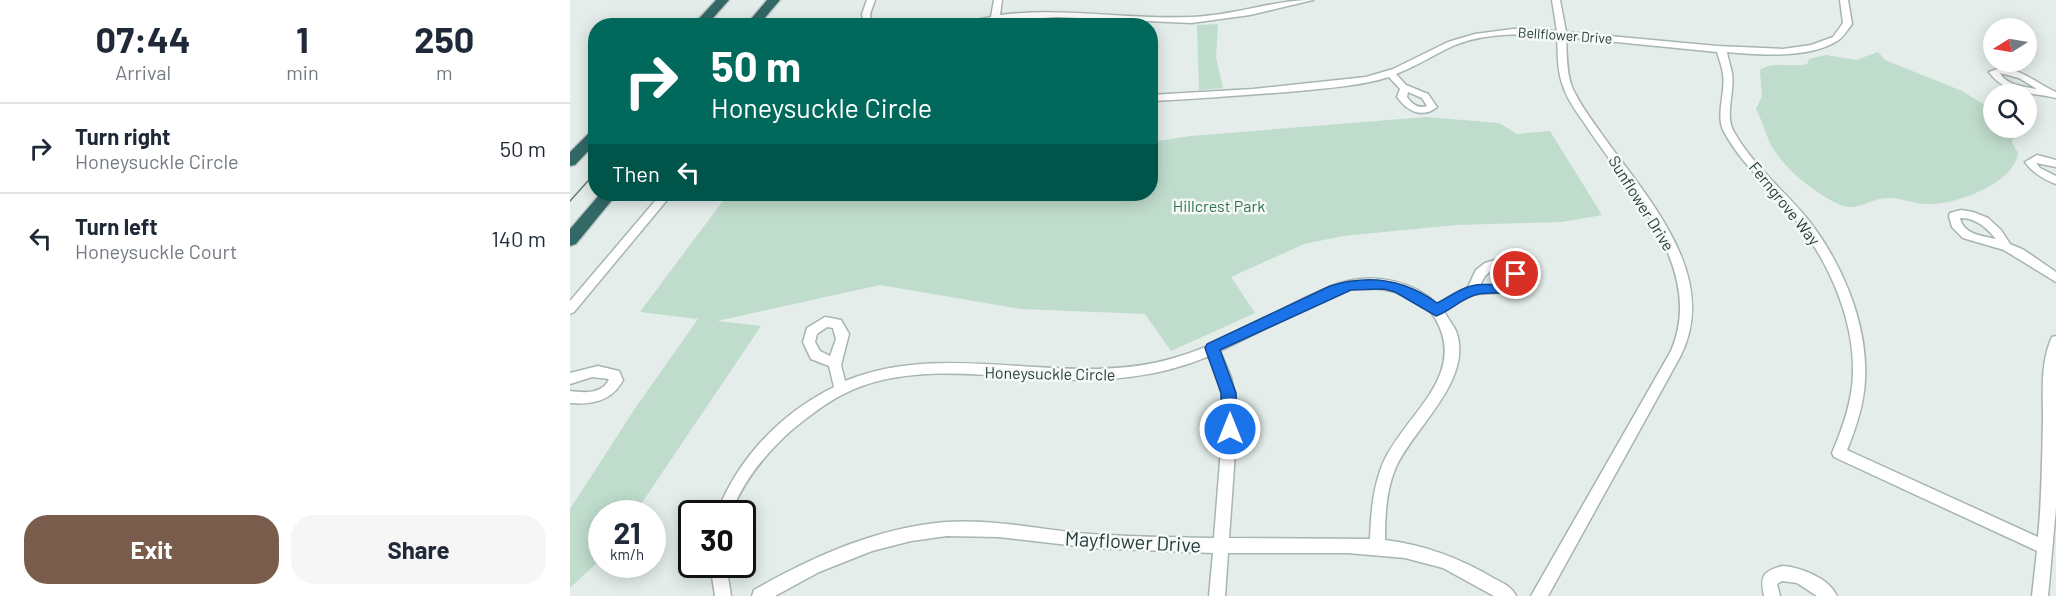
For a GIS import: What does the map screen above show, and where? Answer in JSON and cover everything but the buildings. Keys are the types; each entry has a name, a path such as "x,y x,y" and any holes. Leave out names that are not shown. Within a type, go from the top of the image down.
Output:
{"highway":[{"path":"706,18 723,0"},
{"path":"758,18 774,0"},
{"path":"570,161 588,142"},
{"path":"570,240 603,201"}],"street":[{"path":"867,18 871,0"},
{"path":"995,18 998,0"},
{"path":"1158,20 1207,19 1245,14 1309,0"},
{"name":"Sunflower Drive","path":"1539,596 1676,353 1688,318 1684,280 1671,247 1568,88 1563,72 1561,21 1556,0"},
{"name":"Bellflower Drive","path":"1158,97 1364,80 1391,74 1450,45 1479,36 1507,32 1560,34 1779,52 1806,50 1837,37 1846,26 1848,11 1844,0"},
{"path":"1026,18 1058,14 1125,18"},
{"name":"Ferngrove Way","path":"1721,48 1728,82 1725,122 1728,132 1815,238 1829,264 1851,323 1857,354 1857,393 1851,422 1839,453 2046,548"},
{"path":"2000,70 2018,75 2052,94 2009,84 1997,78 1994,72 2000,70"},
{"path":"1391,74 1405,88"},
{"path":"2056,164 2037,158 2030,162 2036,170 2056,180"},
{"path":"570,309 661,201"},
{"path":"2006,246 2056,278"},
{"name":"Honeysuckle Circle","path":"730,500 744,472 765,447 800,416 841,390 880,376 925,370 1089,375 1132,373 1175,363 1212,348 1335,290 1351,285 1384,284 1418,297 1436,310 1444,320 1454,354 1451,368 1442,387 1402,442 1389,466 1379,498 1377,547"},
{"path":"1436,310 1473,290"},
{"path":"2040,596 2049,505 2050,364 2056,341"},
{"path":"1212,348 1224,377 1231,410 1217,596"},
{"path":"835,363 841,390"},
{"path":"570,379 584,374 605,372 614,375 616,380 609,391 600,396 570,397"},
{"name":"Mayflower Drive","path":"760,596 826,562 878,542 941,530 986,529 1103,542 1220,546 1377,547 1423,554 1451,563 1471,572 1508,596"},
{"path":"1772,596 1768,586 1769,581 1776,574 1783,573 1805,580 1829,596"},
{"path":"720,578 723,596"}],"green space":[{"path":"1218,24 1216,57 1223,88 1199,90 1197,25"},
{"path":"1878,52 1885,60 1962,91 1983,104 1983,138 2013,138 2012,143 2018,153 2014,164 1995,183 1953,201 1928,204 1887,198 1849,207 1825,197 1789,169 1770,143 1756,109 1762,96 1760,70 1776,65 1807,64 1809,59 1826,55 1856,60"},
{"name":"Hillcrest Park","path":"1426,117 1499,123 1517,134 1550,131 1602,215 1562,222 1455,225 1343,236 1304,244 1231,277 1255,313 1171,351 1145,314 1021,309 880,285 717,321 761,326 644,500 588,500 588,571 570,588 570,509 636,407 698,319 640,312 723,201 1158,201 1158,141 1191,136"}],"tram line":[{"path":"570,201 588,181"}],"route":[{"path":"1230,429 1229,393 1212,348 1340,287 1367,283 1384,284 1412,293 1436,310 1473,290 1496,291 1501,289 1513,283 1516,274"}]}
